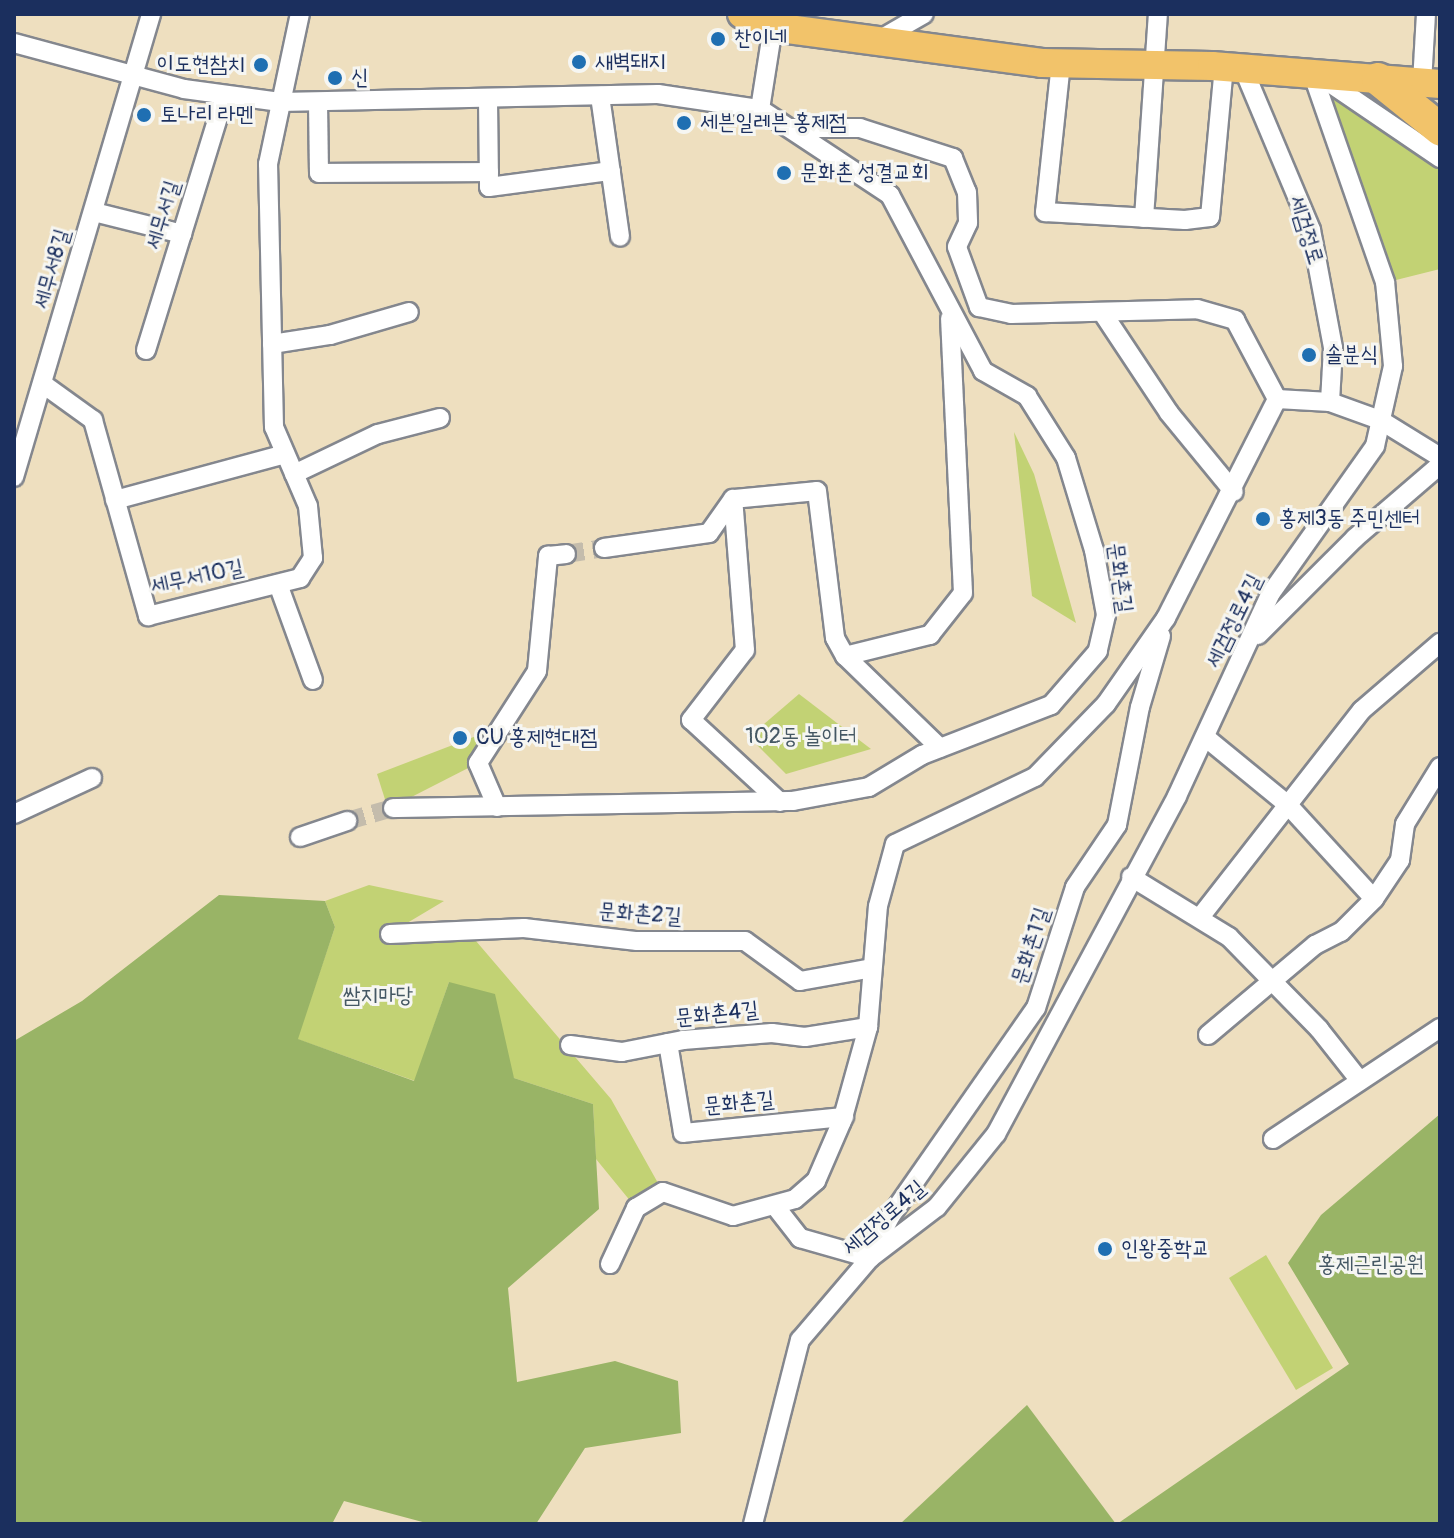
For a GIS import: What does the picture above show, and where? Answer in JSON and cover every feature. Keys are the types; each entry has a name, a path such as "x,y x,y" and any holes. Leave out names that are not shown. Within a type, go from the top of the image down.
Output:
{"highway":[{"path":"1378,79 1440,129"}],"main road":[{"path":"742,14 773,27 1061,63 1233,67 1431,83"}],"street":[{"name":"세무서8길","path":"14,477 94,212 129,76 151,14"},
{"name":"세무서10길","path":"43,384 93,420 148,616 300,578 313,558 308,506 274,427 268,164 300,14"},
{"path":"1144,218 1158,14"},
{"path":"1426,14 1431,83"},
{"path":"877,41 911,17"},
{"path":"14,43 129,76 225,95 280,102 488,100 658,94 760,109 773,27"},
{"path":"1061,63 1045,212 1144,218 1210,217 1233,67"},
{"name":"세검정로","path":"1233,67 1311,230 1333,348 1330,402"},
{"path":"1312,72 1440,158"},
{"name":"세검정로4길","path":"753,1524 800,1340 870,1258 937,1207 996,1134 1205,737 1271,593 1375,446 1393,366 1385,282 1312,72"},
{"name":"세무서길","path":"146,350 225,95"},
{"path":"600,96 620,237"},
{"path":"488,100 489,187 611,171"},
{"path":"318,102 319,173 489,172"},
{"name":"문화촌길","path":"393,808 416,801 497,807 780,802 869,787 940,748 1051,705 1098,651 1106,615 1094,550 1066,458 1027,396 983,371 950,315 890,195 760,109"},
{"path":"790,128 860,128 953,158 967,192 968,223 957,247 979,307 1011,314 1197,309 1235,320 1277,399 1330,402 1380,420 1440,457"},
{"name":"세무서8길","path":"94,212 182,234"},
{"path":"272,344 330,335 409,312"},
{"path":"1102,312 1169,413 1234,492"},
{"path":"845,656 930,635 963,593 950,315"},
{"name":"문화촌길","path":"610,1264 636,1208 663,1192 733,1216 795,1199 816,1181 844,1117 868,1027 878,906 895,844 1035,777 1106,704 1166,618 1234,492 1277,399"},
{"path":"294,474 378,434 440,418"},
{"path":"115,500 285,454"},
{"path":"1245,650 1355,538 1440,465"},
{"path":"604,548 709,533 733,499 817,491 835,638 845,656 940,748"},
{"path":"733,499 745,650 691,720 780,802"},
{"path":"497,807 478,763 537,671 548,556 566,554"},
{"name":"세무서10길","path":"278,584 313,680"},
{"name":"문화촌1길","path":"870,1258 890,1217 1036,1008 1075,887 1117,825 1140,707 1166,618"},
{"path":"1201,916 1362,710 1440,643"},
{"path":"1205,737 1288,805 1374,899"},
{"path":"1208,1035 1315,945 1341,932 1374,899 1400,860 1405,824 1440,767"},
{"path":"14,814 92,778"},
{"path":"300,837 347,821"},
{"path":"1131,877 1201,916 1229,937 1360,1081"},
{"name":"문화촌2길","path":"390,934 524,928 637,941 745,941 800,981 872,968"},
{"name":"문화촌4길","path":"570,1045 622,1052 668,1043 772,1033 805,1037 868,1027"},
{"path":"1273,1139 1440,1028"},
{"name":"문화촌길","path":"668,1043 683,1133 844,1117"},
{"path":"775,1206 800,1238 870,1258"}],"green space":[{"path":"1318,80 1440,163 1440,269 1388,282"},
{"path":"1014,432 1034,474 1076,623 1032,596"},
{"name":"102동 놀이터","path":"799,694 871,749 786,774 749,737"},
{"path":"492,730 478,763 388,809 377,774"},
{"name":"쌈지마당","path":"369,885 444,901 392,932 464,927 611,1099 663,1192 636,1208 596,1159 593,1104 514,1078 449,982 415,1081 297,1039 335,927 325,901"},
{"path":"219,895 325,901 335,927 298,1039 414,1081 449,982 495,994 514,1078 593,1104 599,1209 508,1288 517,1382 615,1361 678,1381 681,1433 585,1448 536,1524 430,1524 344,1501 332,1524 14,1524 14,1041 82,1001"},
{"name":"홍제근린공원","path":"1440,1114 1440,1524 1117,1524 1349,1364 1288,1263 1321,1215"},
{"path":"1266,1255 1333,1368 1296,1390 1229,1278"},
{"path":"1027,1405 1116,1524 900,1524"}],"tunnel":[{"path":"566,554 604,548"},
{"path":"347,821 393,808"}],"place":[{"name":"찬이네","path":"718,39"},
{"name":"새벽돼지","path":"579,62"},
{"name":"이도현참치","path":"261,65"},
{"name":"신","path":"335,78"},
{"name":"토나리 라멘","path":"144,115"},
{"name":"세븐일레븐 홍제점","path":"684,123"},
{"name":"문화촌 성결교회","path":"784,173"},
{"name":"솔분식","path":"1309,355"},
{"name":"홍제3동 주민센터","path":"1263,519"},
{"name":"CU 홍제현대점","path":"460,738"},
{"name":"인왕중학교","path":"1105,1249"}]}
